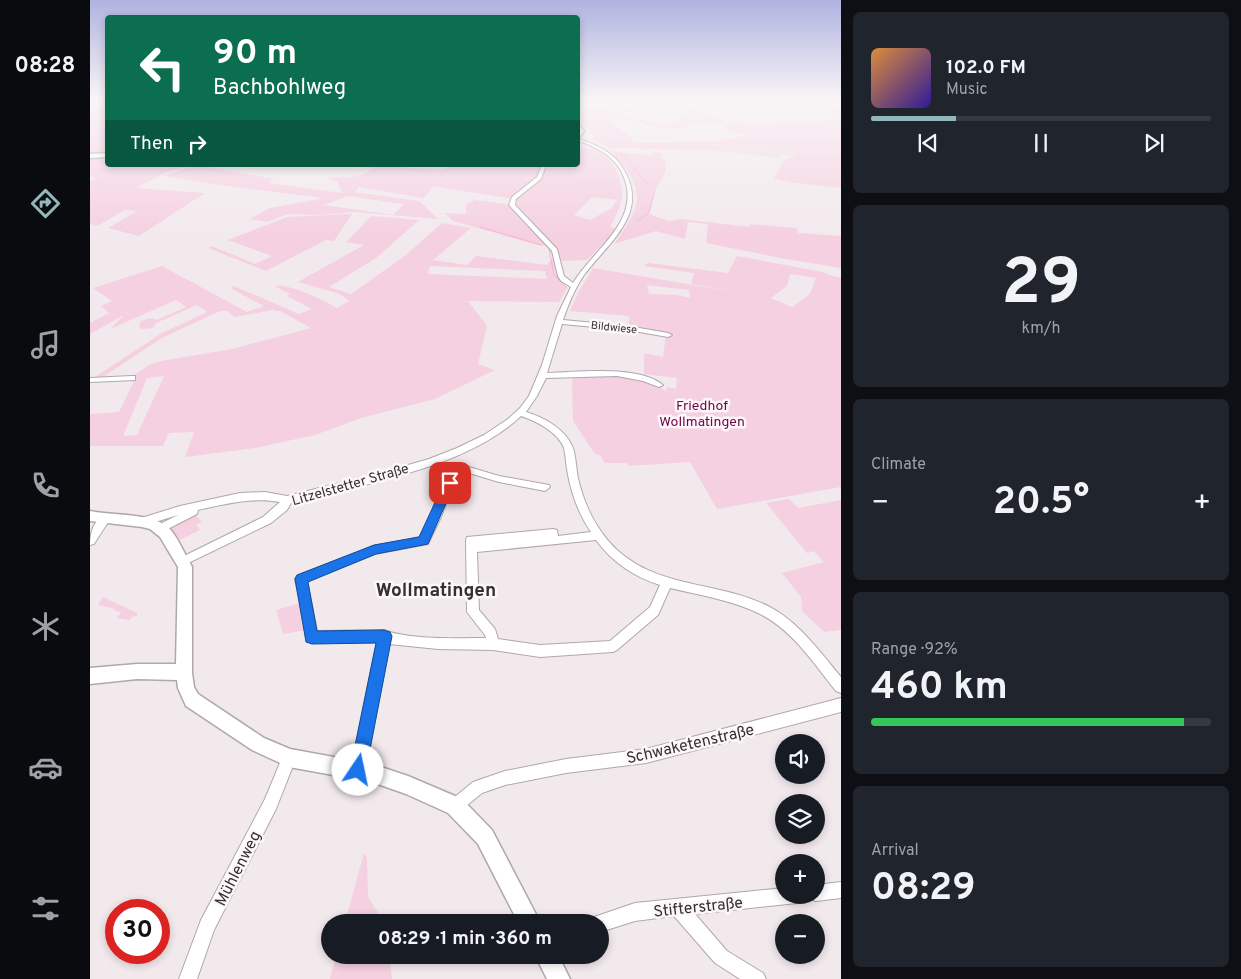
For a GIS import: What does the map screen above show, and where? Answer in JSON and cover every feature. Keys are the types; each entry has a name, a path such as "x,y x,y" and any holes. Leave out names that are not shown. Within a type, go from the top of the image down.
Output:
{"main road":[{"path":"90,156 105,155"},
{"path":"90,516 142,522 158,528 165,533 185,567 184,673 186,688 192,700 258,744 288,758 358,770 408,785 455,806 485,837 525,914"},
{"path":"90,676 138,670 162,670 184,673"},
{"path":"551,964 559,979"}],"street":[{"path":"580,147 602,149"},
{"name":"Litzelstetter Straße","path":"182,562 267,520 283,507 287,500 351,484 448,455 493,434 521,413 532,399 543,376 560,322 574,286 581,275 622,227 632,201 630,184 624,171 598,147"},
{"path":"543,167 539,178 514,198 512,205 555,250 558,257 560,276 566,284 574,286"},
{"name":"Bildwiese","path":"560,322 628,328 668,335"},
{"path":"543,376 607,374 634,377 659,385"},
{"path":"90,380 132,378"},
{"path":"521,413 545,422 568,447 578,496 597,536 615,555 632,568 666,583 741,601 780,620 809,649 841,687"},
{"path":"448,455 456,466 499,478 545,487"},
{"path":"456,466 436,517 424,541 374,550 301,579 312,638 384,636 392,639 438,643 493,644 540,651 613,646 654,611 666,583"},
{"path":"142,522 180,510 256,495 278,497 287,500"},
{"path":"158,528 196,507"},
{"path":"90,542 106,519"},
{"path":"493,644 491,633 473,612 472,548 597,536"},
{"path":"358,770 384,636"},
{"name":"Schwaketenstraße","path":"455,806 478,787 505,778 566,766 646,756 841,705"},
{"name":"Mühlenweg","path":"188,979 207,926 270,804 288,758"},
{"path":"825,892 841,890"},
{"name":"Stifterstraße","path":"609,919 635,912 775,897"},
{"path":"678,908 721,957 757,979"}],"shaded area":[{"path":"712,147 740,147 795,152 779,158 711,150"}],"green space":[{"path":"90,147 105,147 105,153 90,154"},
{"path":"607,147 712,147 711,150"},
{"path":"744,147 841,147 841,188 788,182 774,178 784,159 788,159 795,154 793,153 794,151"},
{"path":"580,148 591,149 605,156 619,176 622,198 610,227 617,229 587,260 562,261 555,246 549,243 542,246 453,221 444,213 466,214 466,204 476,200 513,205 529,220 517,205 516,198 541,179 544,167 580,167","holes":["592,197 617,200 612,208 590,220 574,215"]},
{"path":"610,151 652,155 653,151 662,154 661,159 665,160 666,171 655,190 649,214 669,221 681,219 750,227 750,224 797,228 798,233 841,236 841,268 706,243 708,224 688,222 685,239 656,231 614,244 631,218 636,207 637,196 630,176"},
{"path":"105,157 105,167 183,167 165,173 136,188 205,193 139,236 108,228 137,211 125,210 97,226 90,224 90,181 97,178 90,176 90,158"},
{"path":"189,167 206,167 274,179 268,183 342,193 337,181 326,178 359,175 374,167 444,170 449,167 540,167 536,178 513,199 433,186 424,198 359,187 355,192 419,201 438,219 354,212 319,215 288,214 267,222 250,219 270,208 324,198 164,176","holes":["348,196 403,205 393,215 324,205"]},
{"path":"352,214 334,241 326,240 266,271 208,248 212,246 255,264 272,256 228,240 287,217"},
{"path":"371,216 419,220 376,258 329,287 351,294 406,255 442,223 471,228 433,260 467,265 476,256 547,265 551,260 555,260 557,276 567,288 559,302 468,301 487,326 478,364 495,370 435,399 361,418 315,435 255,448 185,457 194,432 169,433 163,446 90,446 90,414 119,412 135,379 131,377 149,365 161,361 232,349 311,328 280,311 272,310 235,317 227,311 220,311 162,338 103,377 93,378 162,333 207,312 197,305 156,323 153,328 142,329 139,327 140,322 144,320 157,320 186,307 176,300 110,329 124,315 90,334 90,323 109,313 101,306 112,301 93,288 162,266 247,312 264,306 230,288 234,286 299,314 312,309 287,296 290,294 275,286 289,287 337,308 349,301 340,294 298,282 364,245 346,242","holes":["430,266 545,271 547,279 428,274","164,376 137,435 123,436 147,378"]},
{"name":"Friedhof Wollmatingen","path":"737,256 823,272 841,278 841,487 717,509 690,462 628,466 627,463 605,463 600,455 595,454 573,421 573,376 621,375 645,380 666,391 667,387 676,389 677,378 644,374 644,353 663,357 666,334 674,336 674,334 629,327 629,316 570,311 593,268 758,296 691,284 694,273 644,266 648,263 728,273","holes":["790,274 816,278 810,294 792,307 771,298 787,286","647,285 689,290 690,298 677,295 649,294"]},
{"path":"789,499 798,508 841,500 841,630 824,632 802,611 801,597 782,573 824,562 814,551 807,553 766,503"},
{"path":"195,514 202,522 196,525 200,530 179,540 170,529 172,525"},
{"path":"103,597 137,613 137,616 132,617 130,620 117,618 121,612 98,605"},
{"path":"300,603 307,630 283,634 276,610"},
{"path":"364,853 367,858 368,897 379,914 347,914"},
{"path":"334,964 390,964 392,979 330,979"}],"waterway":[{"path":"620,152 649,186"},
{"path":"637,221 649,213 655,190"},
{"path":"480,227 541,245"},
{"path":"549,249 554,275 567,288"}],"district":[{"name":"Wollmatingen","path":"436,589"}],"route":[{"path":"358,770 384,636 312,638 301,579 374,550 424,541 450,483"}]}
